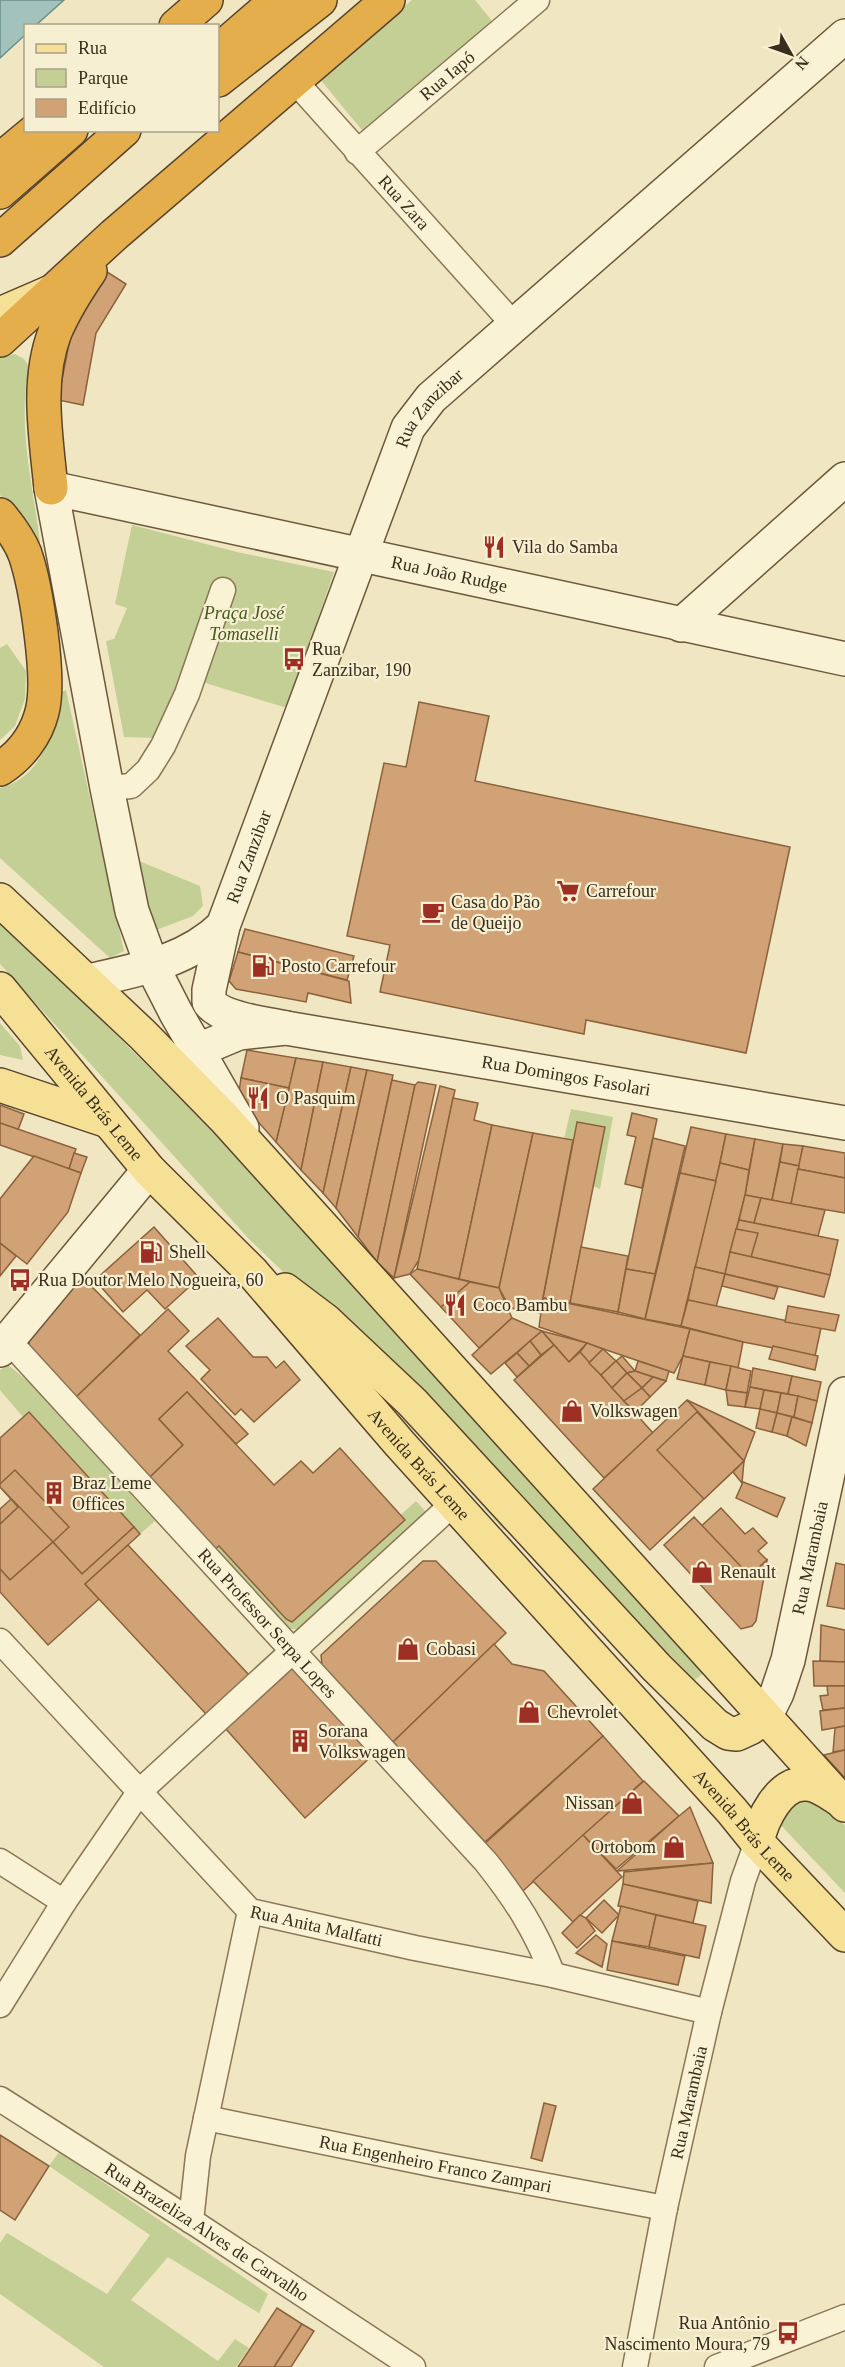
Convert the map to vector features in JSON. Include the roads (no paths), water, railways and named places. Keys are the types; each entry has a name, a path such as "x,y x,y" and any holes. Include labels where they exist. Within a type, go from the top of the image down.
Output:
{"highway":[{"path":"178,24 206,0"},
{"path":"219,50 278,0"},
{"path":"219,79 321,0"},
{"path":"0,340 114,235 293,79 388,0"},
{"path":"0,160 34,132"},
{"path":"0,192 69,132"},
{"path":"0,240 127,133"},
{"path":"51,488 44,420 44,386 48,359 55,332 65,313 114,235"},
{"path":"0,515 14,532 24,552 32,582 45,676 42,711 30,741 0,770"}],"main road":[{"path":"0,314 52,291"},
{"path":"0,900 152,1043 266,1164 845,1805"},
{"name":"Avenida Brás Leme","path":"0,989 149,1170 252,1272 454,1503 732,1811 757,1842 845,1935"},
{"path":"0,1085 108,1121"},
{"path":"252,1272 304,1302 412,1402 657,1668 715,1725 728,1733 737,1734 765,1717"},
{"path":"757,1842 765,1817 784,1793 792,1787 807,1784 815,1786 845,1805"}],"street":[{"name":"Rua Iapó","path":"357,152 537,0"},
{"name":"Rua Zanzibar","path":"209,990 223,926 399,449 418,413 431,398 845,36"},
{"name":"Rua Zara","path":"293,79 515,326"},
{"path":"681,625 845,479"},
{"name":"Rua João Rudge","path":"51,488 845,659"},
{"path":"51,488 106,788 132,911 152,966 196,1051 266,1164"},
{"path":"106,788 131,786 148,770 163,746 187,694 224,590"},
{"name":"Rua Zanzibar","path":"88,981 152,966 180,956 198,947 223,926"},
{"name":"Rua Domingos Fasolari","path":"209,990 209,1002 223,1013 286,1028 845,1123"},
{"name":"Rua Domingos Fasolari","path":"196,1051 238,1033 286,1028"},
{"path":"4,1345 149,1170"},
{"name":"Rua Professor Serpa Lopes","path":"4,1345 292,1651 486,1862 517,1901 534,1930 553,1975"},
{"name":"Rua Marambaia","path":"765,1717 777,1693 788,1660 845,1394"},
{"path":"0,2005 64,1902 140,1791 454,1503"},
{"name":"Rua Anita Malfatti","path":"0,1641 250,1911 415,1948 553,1975 709,2012"},
{"name":"Rua Marambaia","path":"635,2367 665,2208 709,2012 743,1881 757,1842"},
{"path":"0,1861 64,1902"},
{"path":"191,2221 195,2174 250,1911"},
{"name":"Rua Brazeliza Alves de Carvalho","path":"0,2099 413,2367"},
{"name":"Rua Engenheiro Franco Zampari","path":"206,2118 665,2208"},
{"path":"717,2367 845,2317"}],"water":[{"path":"0,0 64,0 37,24 24,24 24,36 0,58"}],"place":[{"name":"Vila do Samba","path":"494,547"},
{"name":"Rua Zanzibar, 190","path":"294,659"},
{"name":"Carrefour","path":"568,891"},
{"name":"Casa do Pão de Queijo","path":"433,912"},
{"name":"Posto Carrefour","path":"263,966"},
{"name":"O Pasquim","path":"258,1098"},
{"name":"Shell","path":"151,1252"},
{"name":"Rua Doutor Melo Nogueira, 60","path":"20,1280"},
{"name":"Coco Bambu","path":"455,1305"},
{"name":"Volkswagen","path":"572,1411"},
{"name":"Braz Leme Offices","path":"54,1493"},
{"name":"Renault","path":"702,1572"},
{"name":"Cobasi","path":"408,1649"},
{"name":"Chevrolet","path":"529,1712"},
{"name":"Sorana Volkswagen","path":"300,1741"},
{"name":"Nissan","path":"632,1803"},
{"name":"Ortobom","path":"674,1847"},
{"name":"Rua Antônio Nascimento Moura, 79","path":"788,2333"}],"park label":[{"name":"Praça José Tomaselli","path":"244,623"}]}
